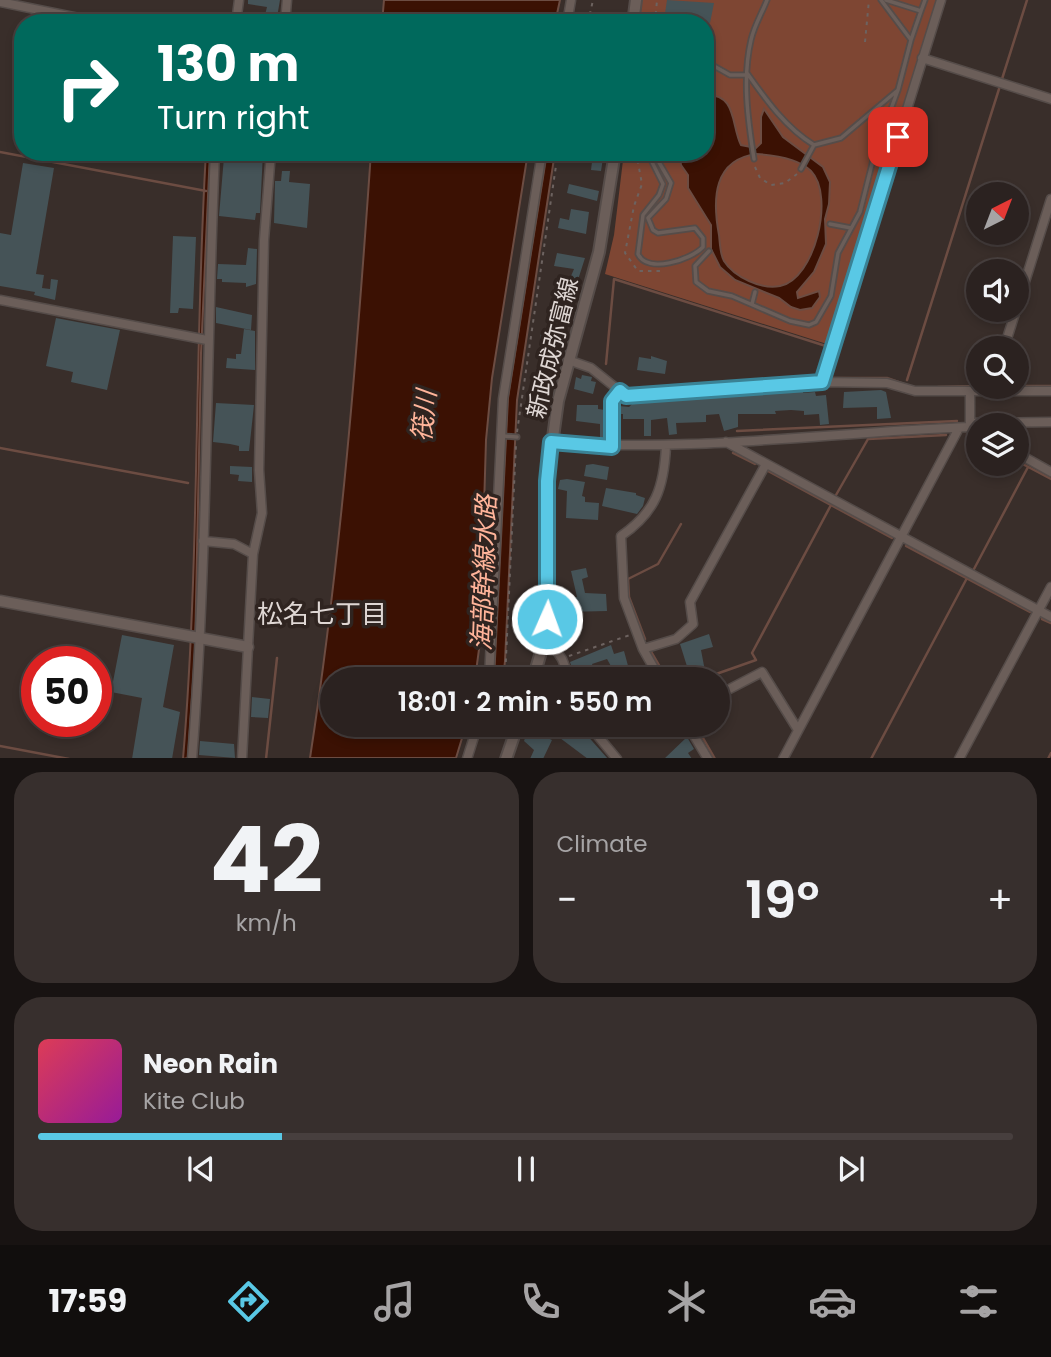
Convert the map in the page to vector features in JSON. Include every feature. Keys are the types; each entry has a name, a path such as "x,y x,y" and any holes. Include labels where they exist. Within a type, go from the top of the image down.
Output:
{"main road":[{"name":"新政成弥富線","path":"537,667 546,635 547,481 551,442 568,360 600,252 614,161"},
{"path":"506,758 513,737"}],"street":[{"path":"822,382 941,0"},
{"path":"0,2 59,14"},
{"path":"922,58 1051,99"},
{"path":"192,758 195,639 203,541 203,339 214,161"},
{"path":"242,758 253,554 262,513 259,470 264,252 270,161"},
{"path":"490,667 502,436 518,296 540,161"},
{"path":"1029,268 1051,199"},
{"path":"0,300 203,339"},
{"path":"568,360 591,368 626,396 822,382 887,383 915,391 966,391"},
{"path":"1029,390 1051,391"},
{"path":"612,447 612,401 620,391"},
{"path":"1029,424 1051,422"},
{"path":"783,758 959,428"},
{"path":"551,442 612,447 666,446 966,428"},
{"path":"726,442 1051,617"},
{"path":"653,667 643,649 624,598 621,537 642,522 656,498 664,476 666,446"},
{"path":"1029,460 1051,472"},
{"path":"643,649 676,639 692,624 690,602 766,464"},
{"path":"203,541 234,544 253,554"},
{"path":"959,758 1051,587"},
{"path":"0,601 247,647"},
{"path":"546,635 565,667"},
{"path":"730,689 762,672 798,730"},
{"path":"467,758 474,737"},
{"path":"599,737 617,758"},
{"path":"695,737 708,758"}],"lane":[{"path":"754,159 747,74 751,38 765,5 770,0"},
{"path":"884,0 921,11"},
{"path":"884,0 911,40"},
{"path":"709,251 695,266 696,282 708,291 751,304 790,321 809,325 816,322 831,296 838,253 867,192 875,152 898,90 925,0"},
{"path":"714,66 730,75 747,74"},
{"path":"747,74 792,129 814,145"},
{"path":"814,145 841,138 898,90"},
{"path":"802,169 814,145"},
{"path":"652,161 663,184 659,195 643,215 639,258 652,265 694,255 703,247 703,238 695,228 658,233 650,225 648,218 666,199 671,183 658,161"},
{"path":"830,224 851,228"},
{"path":"751,304 755,292"},
{"path":"502,436 516,437"}],"path":[{"path":"865,42 869,0"},
{"path":"754,159 760,178 771,185 785,183 802,169"},
{"path":"506,667 516,437 557,161"},
{"path":"562,659 637,633"}],"shaded area":[{"path":"642,0 936,0 830,345 605,274 614,235 623,161 714,161 714,14 641,14"}],"water":[{"path":"384,0 560,0 557,14 383,14"},
{"path":"714,96 723,99 728,105 741,145 756,148 761,143 761,117 764,109 783,137 823,167 830,182 825,219 826,244 814,272 797,292 798,298 819,291 820,297 812,308 800,310 791,307 779,298 735,280 720,267 711,249 711,225 688,188 688,175 680,161 714,161","holes":["756,154 785,158 811,171 818,183 821,217 812,253 803,269 792,280 773,287 749,281 734,272 724,261 717,221 717,195 724,173 742,158"]},
{"path":"206,161 210,161 201,353 195,652 188,758 183,758 195,531"},
{"name":"筏川","path":"370,161 527,161 492,378 486,440 480,642 477,667 323,667 347,456"},
{"path":"546,161 554,161 517,400 504,667 495,667 508,398"},
{"path":"320,690 320,737 462,737 456,758 310,758"}],"building":[{"path":"248,0 280,0 278,14 265,14 267,7 248,4"},
{"path":"667,0 714,3 712,14 665,14"},
{"path":"224,161 263,161 260,213 256,213 255,220 219,216"},
{"path":"585,161 603,161 601,171 591,170 592,162"},
{"path":"23,163 54,168 36,274 44,275 42,288 50,289 51,279 58,280 55,300 34,295 35,292 0,286 0,233 11,235"},
{"path":"282,171 290,171 289,182 310,184 307,228 274,223 275,181 281,181"},
{"path":"569,184 599,191 597,201 567,193"},
{"path":"571,209 589,212 586,234 558,228 560,218 569,220"},
{"path":"173,236 196,237 193,309 179,308 178,313 170,313"},
{"path":"248,248 257,249 256,284 246,287 246,283 222,282 222,279 217,279 218,264 246,265"},
{"path":"557,253 585,258 576,286 568,283 574,269 554,266"},
{"path":"216,307 252,315 251,330 216,323"},
{"path":"56,318 120,330 107,390 71,382 73,372 46,366"},
{"path":"244,329 255,331 255,370 226,368 227,358 236,359 236,354 241,354"},
{"path":"548,330 564,332 563,345 540,342 541,333 548,333"},
{"path":"651,356 667,361 665,374 637,370 639,357 651,359"},
{"path":"582,375 592,377 591,381 596,382 593,394 574,389 576,377 581,379"},
{"path":"803,390 803,393 815,392 816,396 826,395 829,424 820,425 819,414 775,411 776,414 738,414 738,427 724,431 719,414 706,415 706,422 676,423 677,434 669,435 667,418 651,420 651,436 644,436 644,419 623,419 623,414 619,414 619,406 629,407 634,402"},
{"path":"844,392 886,392 891,418 877,419 877,407 843,408"},
{"path":"216,403 254,405 249,451 239,451 239,446 213,442"},
{"path":"577,405 598,405 598,409 605,410 605,438 600,438 600,424 576,421"},
{"path":"586,465 609,467 607,480 584,476"},
{"path":"230,466 252,467 252,482 238,481 239,475 230,474"},
{"path":"560,480 585,482 582,496 585,497 585,502 599,503 598,520 566,518 567,491 558,489"},
{"path":"606,488 636,493 645,498 643,506 637,514 602,506"},
{"path":"586,568 588,577 582,579 585,593 606,594 607,611 565,612 565,597 577,597 571,571"},
{"path":"709,634 713,647 701,650 704,667 687,667 680,644"},
{"path":"122,635 174,645 163,707 180,712 172,758 132,758 142,698 112,692"},
{"path":"611,645 614,654 624,651 628,667 611,667 607,659 592,664 593,667 572,667 570,662"},
{"path":"252,697 270,699 268,718 251,717"},
{"path":"525,737 545,737 552,740 543,758 530,758 534,750 524,741"},
{"path":"589,737 607,758 587,758 560,738"},
{"path":"687,737 694,749 688,753 691,758 665,758"},
{"path":"200,741 234,744 235,758 199,755"}],"waterway":[{"path":"1002,79 1027,0"},
{"path":"907,380 999,89"},
{"path":"0,152 14,155"},
{"path":"48,161 206,191"},
{"path":"606,364 614,279 829,347"},
{"path":"838,351 831,378 887,378 904,384"},
{"path":"938,387 966,386"},
{"path":"1029,386 1051,386"},
{"path":"737,431 957,421"},
{"path":"836,495 868,439 946,435"},
{"path":"0,448 188,483"},
{"path":"733,453 755,464"},
{"path":"1029,467 1051,479"},
{"path":"768,471 892,538"},
{"path":"974,569 1023,476"},
{"path":"730,669 756,660 752,653 831,505"},
{"path":"645,639 629,597 628,579 658,564 681,524"},
{"path":"906,546 1030,612"},
{"path":"872,758 967,578"},
{"path":"1042,619 1051,623"},
{"path":"650,650 660,667"},
{"path":"266,758 277,658"},
{"path":"702,737 714,758"},
{"path":"0,746 64,758"},
{"path":"1048,758 1051,753"}],"district":[{"name":"松名七丁目","path":"322,614"}],"route":[{"path":"547,619 547,481 551,442 612,447 612,401 620,391 626,396 822,382 898,137"}],"water label":[{"name":"海部幹線水路","path":"484,573"}]}
